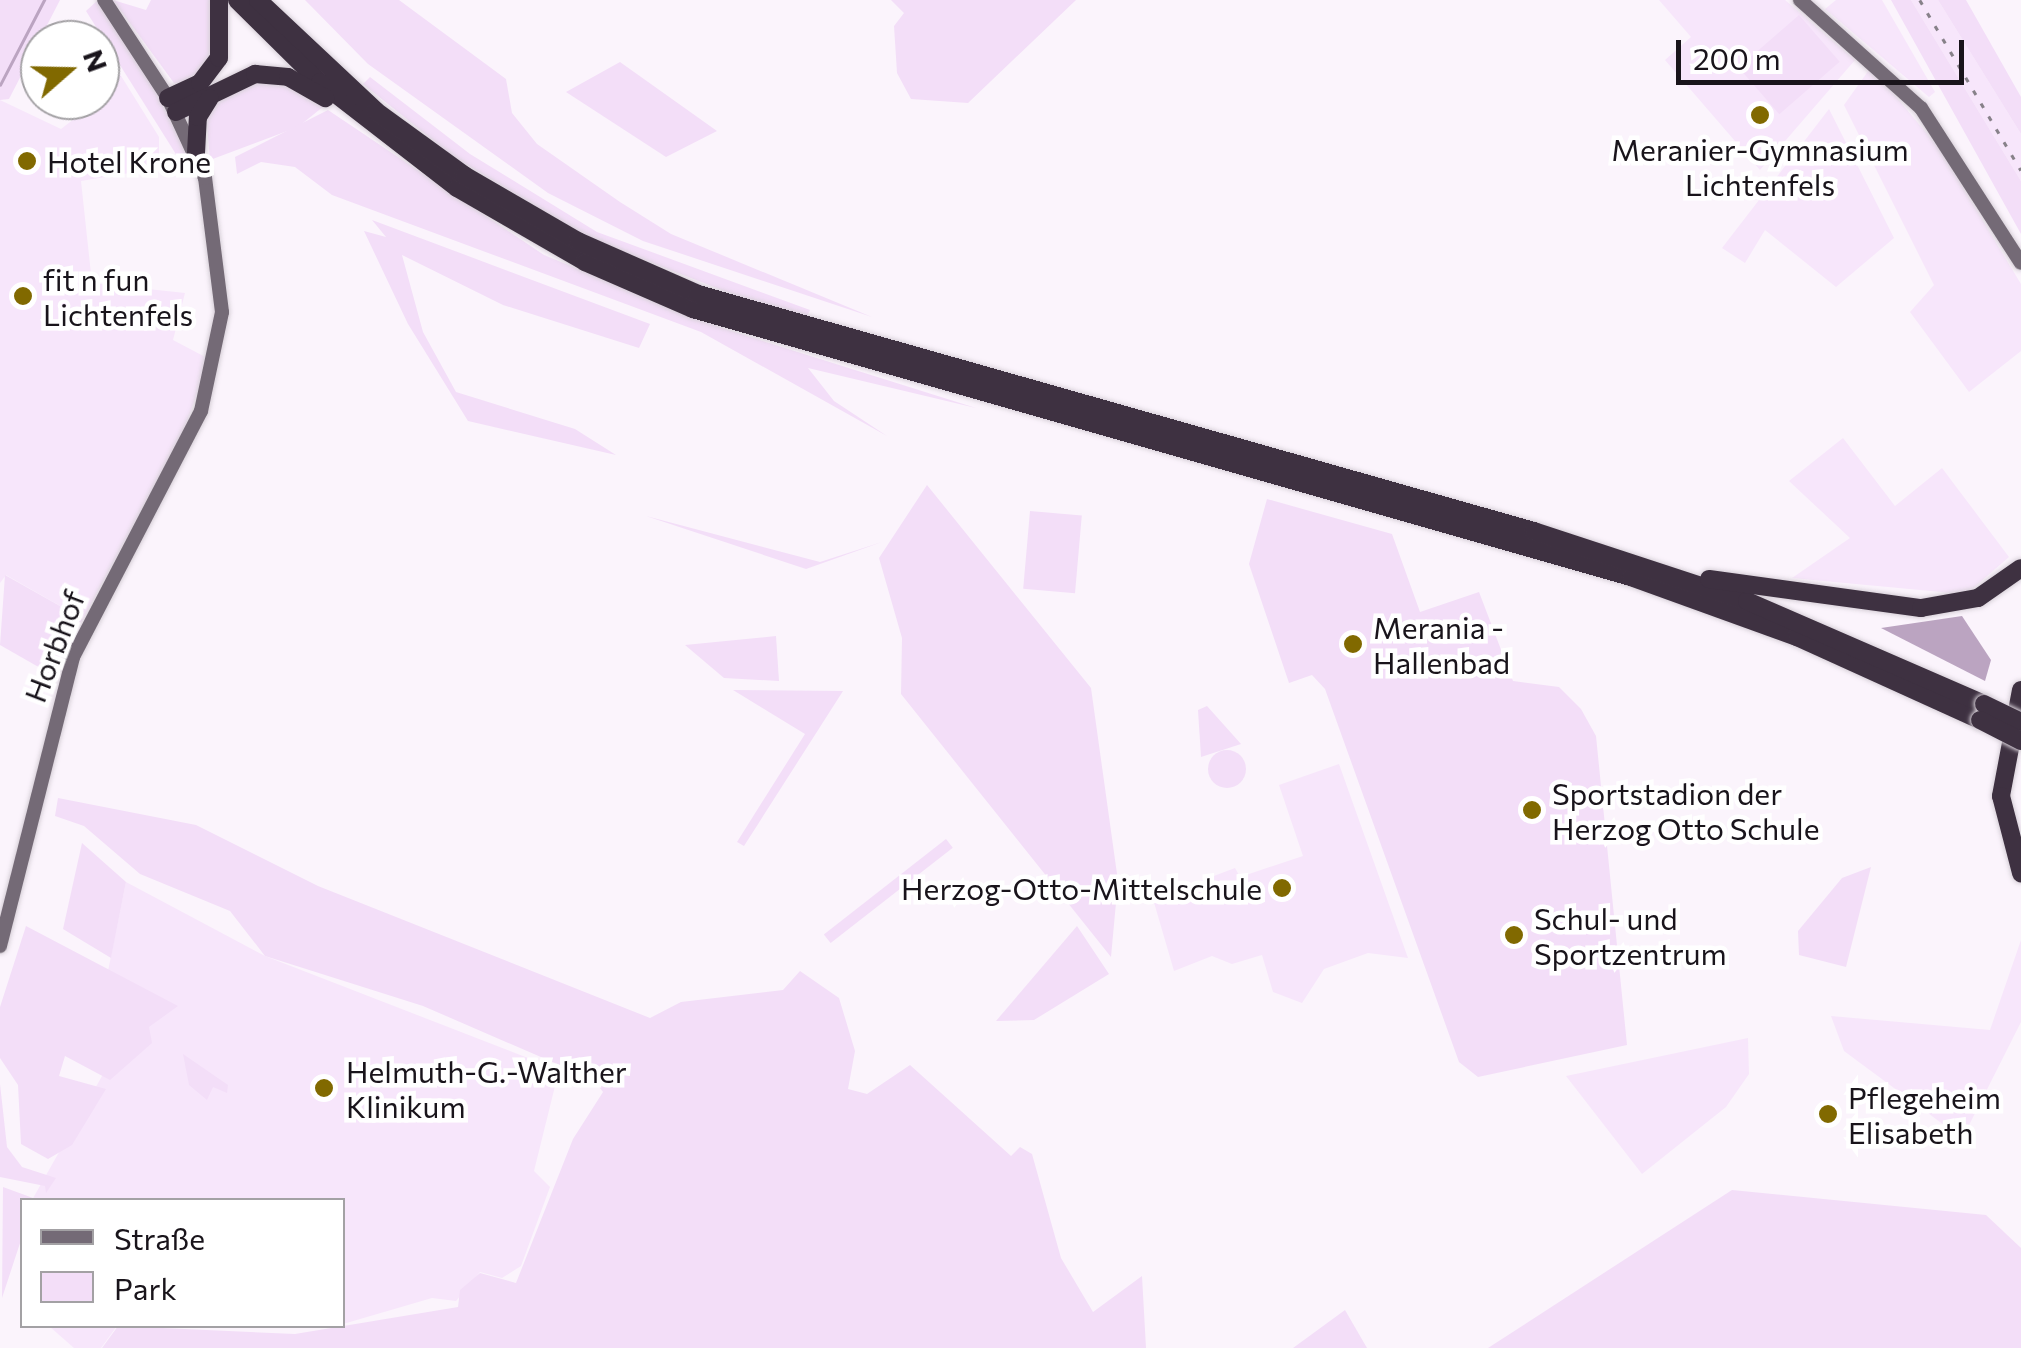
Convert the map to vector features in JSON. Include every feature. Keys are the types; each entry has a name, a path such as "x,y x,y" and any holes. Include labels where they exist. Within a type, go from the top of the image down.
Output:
{"highway":[{"path":"172,105 200,83 219,58 220,0"},
{"path":"237,0 380,133"},
{"path":"258,0 376,111 464,175 668,282 862,347 1644,566 1921,608 1978,598 2021,568"},
{"path":"172,105 214,93 254,74 288,77 512,222 693,309 1631,577 1797,637 1982,712 2021,722"},
{"path":"196,153 198,116 214,93"},
{"path":"1644,566 1982,712 2021,741"},
{"path":"2021,690 2001,796 2021,873"}],"main road":[{"name":"Horbhof","path":"0,946 73,658 186,442 214,368 222,263 205,178 172,105 104,0"},
{"path":"1800,0 1922,108 2021,263"}],"shaded area":[{"name":"Meranier-Gymnasium Lichtenfels","path":"1659,0 1785,0 1855,60 1760,170 1665,60 1691,37"},
{"path":"1836,0 1882,0 1935,92 1929,97 1825,9"},
{"path":"1911,0 1938,0 2021,134 2021,181"},
{"path":"1871,67 1939,148 2021,284 2021,351 1969,392 1910,312 1934,285 1844,105"},
{"path":"120,74 159,137 159,168 81,181 92,283 185,293 173,340 209,359 184,430 83,619 6,575 0,583 0,100 20,110 20,120 42,120 61,129 73,120 120,120"},
{"path":"1829,109 1894,238 1836,287 1765,230 1745,263 1722,248"},
{"path":"1843,438 1895,506 1942,468 2009,557 1971,590 1952,593 1792,578 1850,538 1789,481"},
{"path":"1962,616 1991,660 1985,681 1881,628"},
{"name":"Herzog-Otto-Mittelschule","path":"1339,764 1408,958 1368,953 1324,969 1302,1003 1273,992 1262,955 1232,964 1212,956 1174,971 1153,899 1235,868 1240,877 1303,856 1279,785"},
{"name":"Helmuth-G.-Walther Klinikum","path":"126,882 265,956 559,1070 534,1171 550,1187 521,1266 502,1278 480,1272 456,1301 432,1298 345,1323 345,1198 33,1198 145,1000 108,971"},
{"path":"2021,940 2021,1022 1958,1147 1944,1125 1844,1051 1831,1016 1990,1030"},
{"path":"1748,1038 1749,1074 1726,1107 1642,1174 1566,1076"},
{"path":"51,1328 116,1328 101,1348 74,1348"}],"green space":[{"path":"0,0 60,0 50,20 20,20 20,78 9,99 0,100"},
{"path":"98,0 111,20 92,20 86,11"},
{"path":"113,0 146,10 151,0 215,0 217,55 189,84 174,83"},
{"path":"305,0 399,0 506,79 512,113 537,144 620,202 671,234 872,317 643,241 548,193 368,64"},
{"path":"891,0 1076,0 968,103 911,99 897,73 894,26 904,13"},
{"path":"1891,0 1911,0 2021,181 2021,234"},
{"path":"1938,0 1966,0 2021,97 2021,134"},
{"path":"1799,15 1840,62 1779,114 1739,67"},
{"path":"120,34 154,87 194,165 184,167 120,65"},
{"path":"620,62 717,131 666,157 566,92"},
{"path":"370,77 470,154 597,232 810,310 805,322 590,239 454,157 363,84"},
{"path":"275,80 324,106 298,127 210,160 206,112 236,84"},
{"path":"328,110 544,255 725,329 976,408 808,368 834,401 887,436 701,332 332,195 295,167 261,162 237,174 235,157"},
{"path":"372,220 650,324 639,348 503,305 402,255 423,332 456,392 575,429 616,455 468,421 408,324 364,231 386,237"},
{"path":"927,485 1091,688 1118,881 1111,957 901,694 902,638 879,558"},
{"name":"Schul- und Sportzentrum","path":"1267,499 1392,534 1420,612 1479,592 1513,681 1559,687 1581,709 1596,736 1627,1045 1478,1077 1459,1062 1325,689 1312,675 1289,683 1249,564"},
{"path":"1030,511 1082,516 1075,593 1023,589"},
{"path":"646,516 820,562 882,542 806,569"},
{"path":"5,575 83,619 49,673 0,645"},
{"path":"776,636 779,681 724,678 685,645"},
{"path":"733,690 843,691 744,846 737,842 805,734"},
{"path":"1207,706 1241,744 1201,757 1198,710"},
{"path":"1227,750 1240,756 1246,769 1240,782 1227,788 1214,782 1208,769 1214,756"},
{"path":"58,798 196,825 318,886 650,1018 681,1002 783,990 800,971 839,998 855,1051 848,1089 867,1094 910,1065 1011,1156 1020,1147 1032,1154 1061,1258 1093,1312 1142,1276 1146,1348 102,1348 117,1328 295,1334 345,1328 458,1307 460,1290 480,1273 516,1283 573,1139 603,1092 594,1080 423,1006 265,956 230,911 140,874 84,826 55,816"},
{"path":"946,839 953,848 831,943 824,934"},
{"path":"82,843 126,882 111,958 63,929"},
{"path":"1871,867 1846,967 1799,955 1798,931 1842,878"},
{"path":"26,926 178,1006 149,1027 152,1043 110,1080 65,1056 59,1076 106,1089 72,1145 48,1159 21,1144 18,1085 0,1058 0,1007"},
{"path":"1077,926 1109,974 1034,1020 996,1021"},
{"path":"183,1054 228,1085 227,1093 213,1087 207,1100 189,1085"},
{"path":"0,1084 7,1147 22,1167 56,1178 46,1193 45,1186 0,1177"},
{"path":"3,1187 33,1198 20,1198 20,1243 2,1298"},
{"path":"1732,1190 1986,1215 2021,1248 2021,1348 1488,1348"},
{"path":"1345,1310 1367,1348 1293,1348"}],"waterway":[{"path":"0,85 44,0"}],"railway":[{"path":"1920,0 2021,170"}],"place":[{"name":"Meranier-Gymnasium Lichtenfels","path":"1760,115"},
{"name":"Hotel Krone","path":"27,161"},
{"name":"fit n fun Lichtenfels","path":"23,296"},
{"name":"Merania - Hallenbad","path":"1353,644"},
{"name":"Sportstadion der Herzog Otto Schule","path":"1532,810"},
{"name":"Herzog-Otto-Mittelschule","path":"1282,888"},
{"name":"Schul- und Sportzentrum","path":"1514,935"},
{"name":"Helmuth-G.-Walther Klinikum","path":"324,1088"},
{"name":"Pflegeheim Elisabeth","path":"1828,1114"}]}
